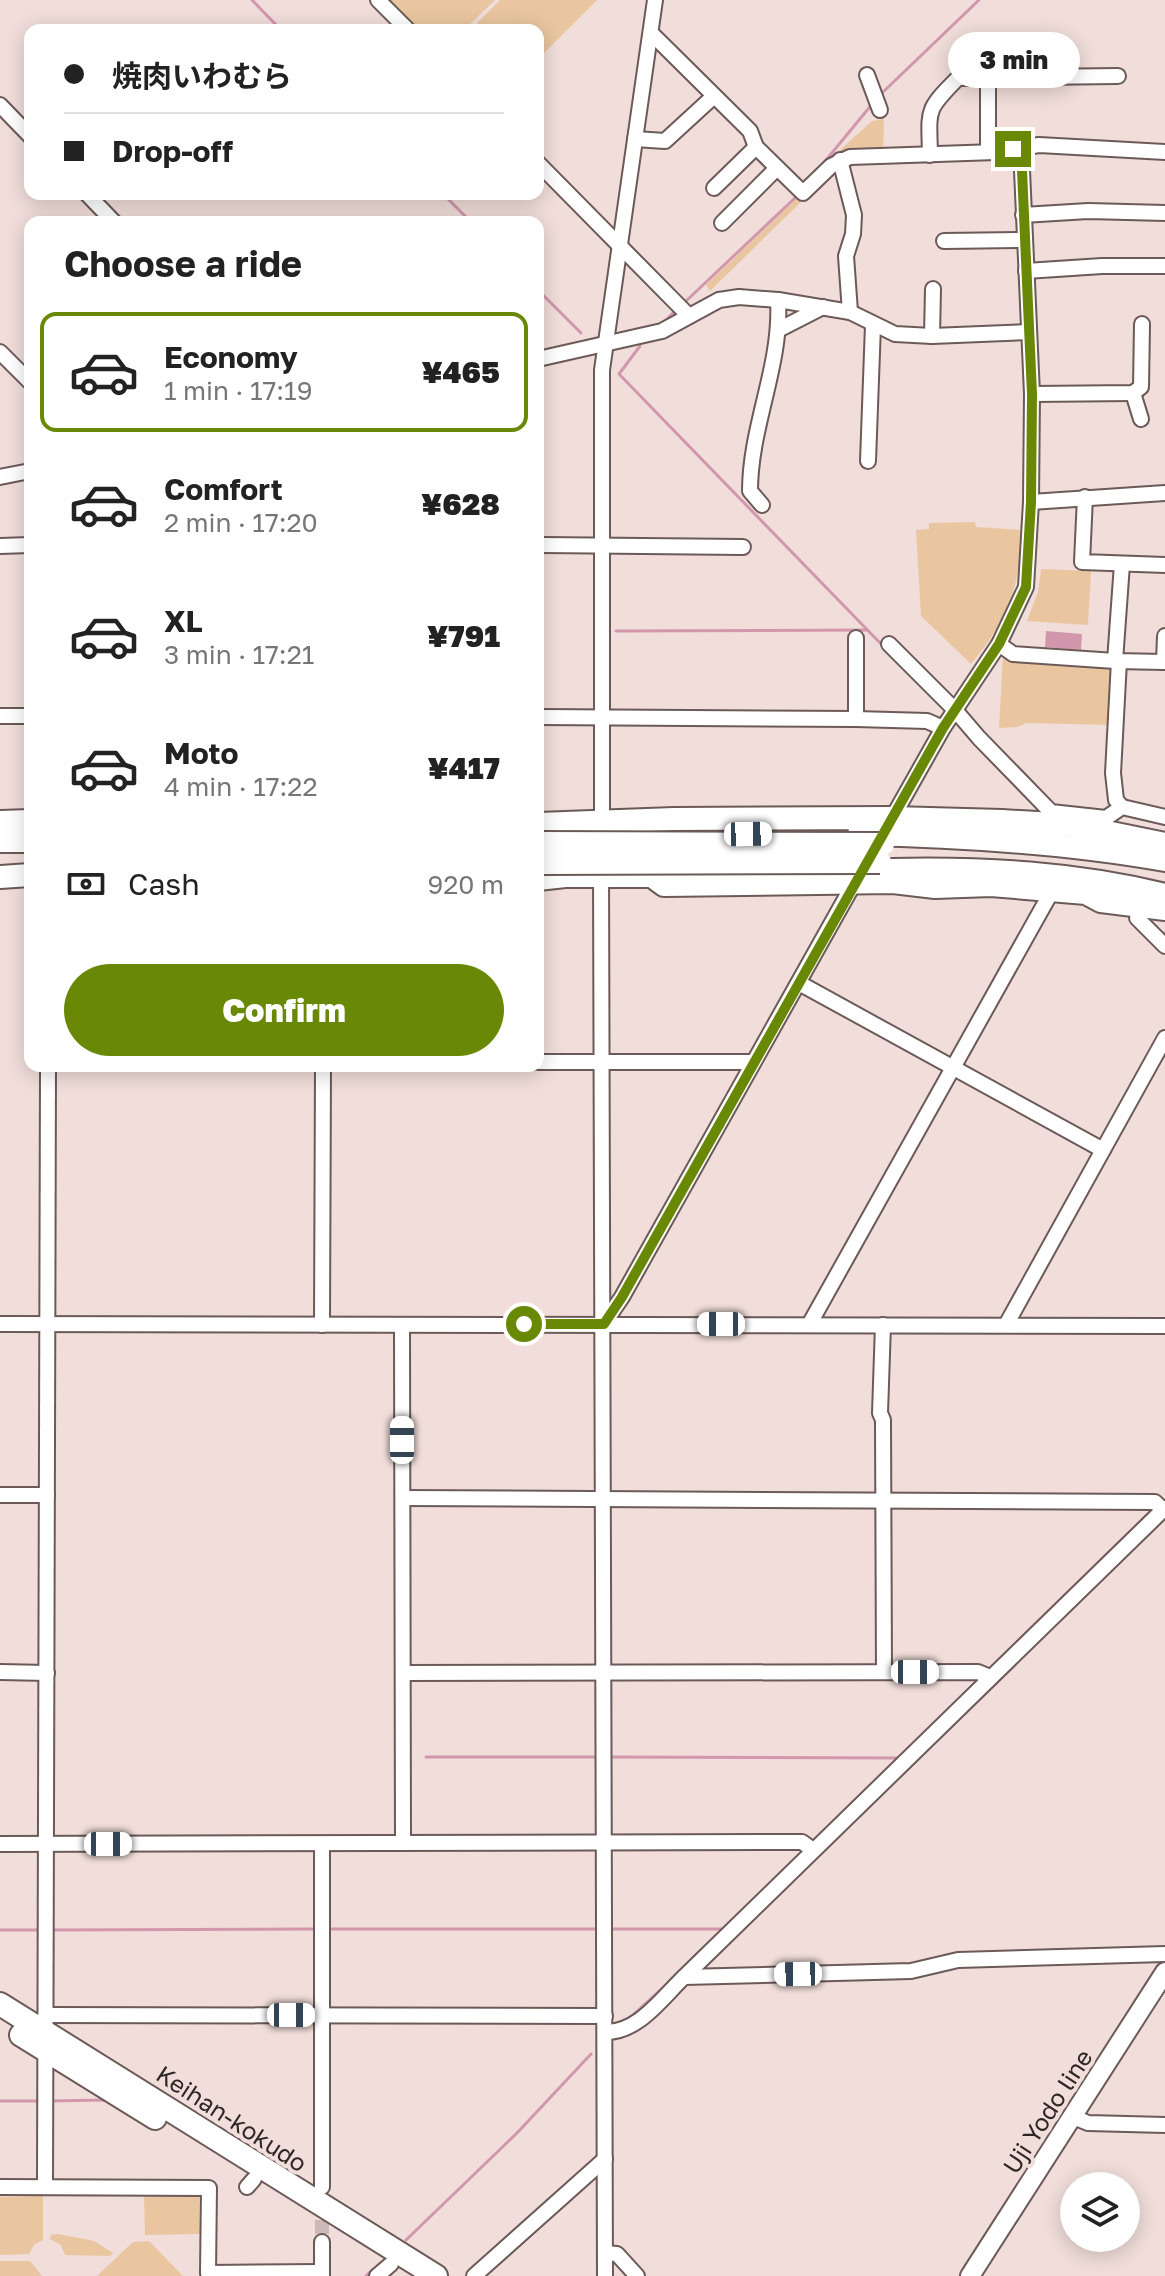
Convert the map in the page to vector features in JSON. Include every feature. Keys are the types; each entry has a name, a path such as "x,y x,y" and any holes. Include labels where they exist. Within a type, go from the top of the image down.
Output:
{"highway":[{"path":"674,819 686,825 695,835"},
{"path":"544,835 674,819 888,826 1106,849 1165,860"},
{"path":"0,822 24,821"},
{"path":"548,823 695,835 1002,821 1072,825 1165,844"},
{"path":"1002,821 1024,841"},
{"path":"0,838 24,838"},
{"path":"544,843 1009,847 1063,851 1165,867"},
{"path":"0,864 24,864"},
{"path":"544,864 998,864 1111,877 1165,887"},
{"path":"544,865 652,876 699,870"},
{"path":"893,882 939,878 976,869"},
{"path":"652,876 664,885 976,869 1101,880 1165,897"},
{"path":"544,878 601,871 699,870 857,877 935,887 991,885 1053,889 1134,901 1165,897"},
{"path":"0,877 24,875"},
{"path":"1086,893 1101,901 1165,909"},
{"name":"Keihan-kokudo","path":"0,2004 320,2205 411,2276"},
{"name":"Keihan-kokudo","path":"0,2022 46,2033 250,2183 387,2259 436,2276"}],"main road":[{"name":"Uji Yodo line","path":"970,2276 1165,1972"}],"street":[{"path":"378,0 402,24"},
{"path":"605,2276 602,370 655,0"},
{"path":"651,33 750,131 756,147 803,193 840,160 850,157 988,152 1039,145 1165,152"},
{"path":"867,75 880,110"},
{"path":"930,155 929,117 933,103 958,78 1118,76"},
{"path":"988,77 988,152"},
{"path":"635,139 665,141 714,96"},
{"path":"0,105 24,130"},
{"path":"714,188 756,147"},
{"path":"604,1324 943,728 999,644 1026,587 1032,394 1021,148"},
{"path":"840,160 854,215 854,229 846,256 850,312"},
{"path":"722,223 777,168"},
{"path":"544,169 689,316"},
{"path":"93,200 108,216"},
{"path":"1023,215 1088,211 1165,213"},
{"path":"944,241 1025,240"},
{"path":"1026,271 1165,266"},
{"path":"932,336 933,289"},
{"path":"544,358 662,331 722,299 745,297 850,312 895,334 932,336 1029,332"},
{"path":"762,505 750,491 750,464 778,330 778,300"},
{"path":"778,330 823,307"},
{"path":"1032,394 1133,393 1141,387 1142,324"},
{"path":"868,461 873,325"},
{"path":"0,352 24,376"},
{"path":"1133,393 1141,419"},
{"path":"0,477 24,472"},
{"path":"1031,502 1165,493"},
{"path":"1085,497 1082,562 1165,565"},
{"path":"0,546 24,545"},
{"path":"544,545 743,547"},
{"path":"1122,564 1113,773 1116,800 1122,807 1165,817"},
{"path":"999,644 1013,654 1164,662 1165,636"},
{"path":"856,638 856,719"},
{"path":"889,644 1051,812 1106,818 1122,807"},
{"path":"0,716 24,716"},
{"path":"544,717 856,719 927,721 943,728"},
{"path":"809,1325 1053,889"},
{"path":"1137,918 1165,946"},
{"path":"799,983 1103,1150"},
{"path":"1006,1325 1165,1038"},
{"path":"544,1062 753,1062"},
{"path":"45,2187 48,1072"},
{"path":"322,1325 323,1072"},
{"path":"0,1324 1165,1326"},
{"path":"402,1325 403,1843"},
{"path":"883,1325 880,1413 883,1420 884,1672"},
{"path":"0,1495 47,1495"},
{"path":"403,1498 1155,1502 1164,1509 637,2023 619,2032 605,2032"},
{"path":"0,1672 47,1673"},
{"path":"403,1673 978,1672 990,1677"},
{"path":"0,1844 802,1842 813,1850"},
{"path":"322,1844 322,2187"},
{"path":"684,1977 911,1971 958,1960 1165,1954"},
{"path":"46,2033 322,2015 605,2016"},
{"path":"1071,2116 1088,2123 1165,2125"},
{"path":"474,2276 605,2159"},
{"path":"0,2187 209,2188 208,2273 322,2274 322,2242"},
{"path":"605,2253 617,2254 637,2276"}],"shaded area":[{"path":"386,0 495,0 470,24 409,24"},
{"path":"500,0 597,0 544,53 544,24 477,23"},
{"path":"884,119 883,150 840,153 872,121"},
{"path":"799,196 803,200 710,291 706,285"},
{"path":"975,522 976,527 1020,530 1018,569 1011,599 993,634 971,664 921,616 916,530 929,529 929,523"},
{"path":"1041,569 1091,571 1088,625 1027,621 1038,592"},
{"path":"1046,631 1082,634 1081,650 1045,647"},
{"path":"1003,657 1114,665 1112,725 1026,723 1018,727 999,728"},
{"path":"35,2192 43,2196 43,2240 34,2245 29,2254 0,2255 0,2197 34,2196"},
{"path":"199,2194 200,2234 145,2235 144,2196"},
{"path":"51,2235 94,2241 113,2253 110,2256 65,2255 61,2245 50,2239"},
{"path":"149,2241 183,2276 97,2276 133,2242"},
{"path":"0,2261 30,2261 42,2276 0,2276"}],"waterway":[{"path":"252,0 275,24"},
{"path":"881,94 979,0"},
{"path":"822,165 873,103"},
{"path":"684,303 797,196"},
{"path":"449,200 465,216"},
{"path":"544,296 581,333"},
{"path":"664,322 675,311"},
{"path":"640,346 619,374 883,646"},
{"path":"616,631 867,630"},
{"path":"987,1671 1154,1508"},
{"path":"945,1713 979,1679"},
{"path":"426,1757 599,1757"},
{"path":"610,1757 900,1758"},
{"path":"52,1930 316,1929"},
{"path":"328,1929 600,1929"},
{"path":"608,1929 724,1929"},
{"path":"0,1930 40,1930"},
{"path":"634,2014 682,1970"},
{"path":"406,2240 517,2133 591,2054"},
{"path":"50,2101 106,2100"},
{"path":"0,2101 42,2101"},
{"path":"366,2276 372,2270"}],"tunnel":[{"path":"322,2199 322,2242"}],"route":[{"path":"524,1324 604,1324 943,728 991,658 1026,587 1032,394 1021,148 1013,149"}]}
